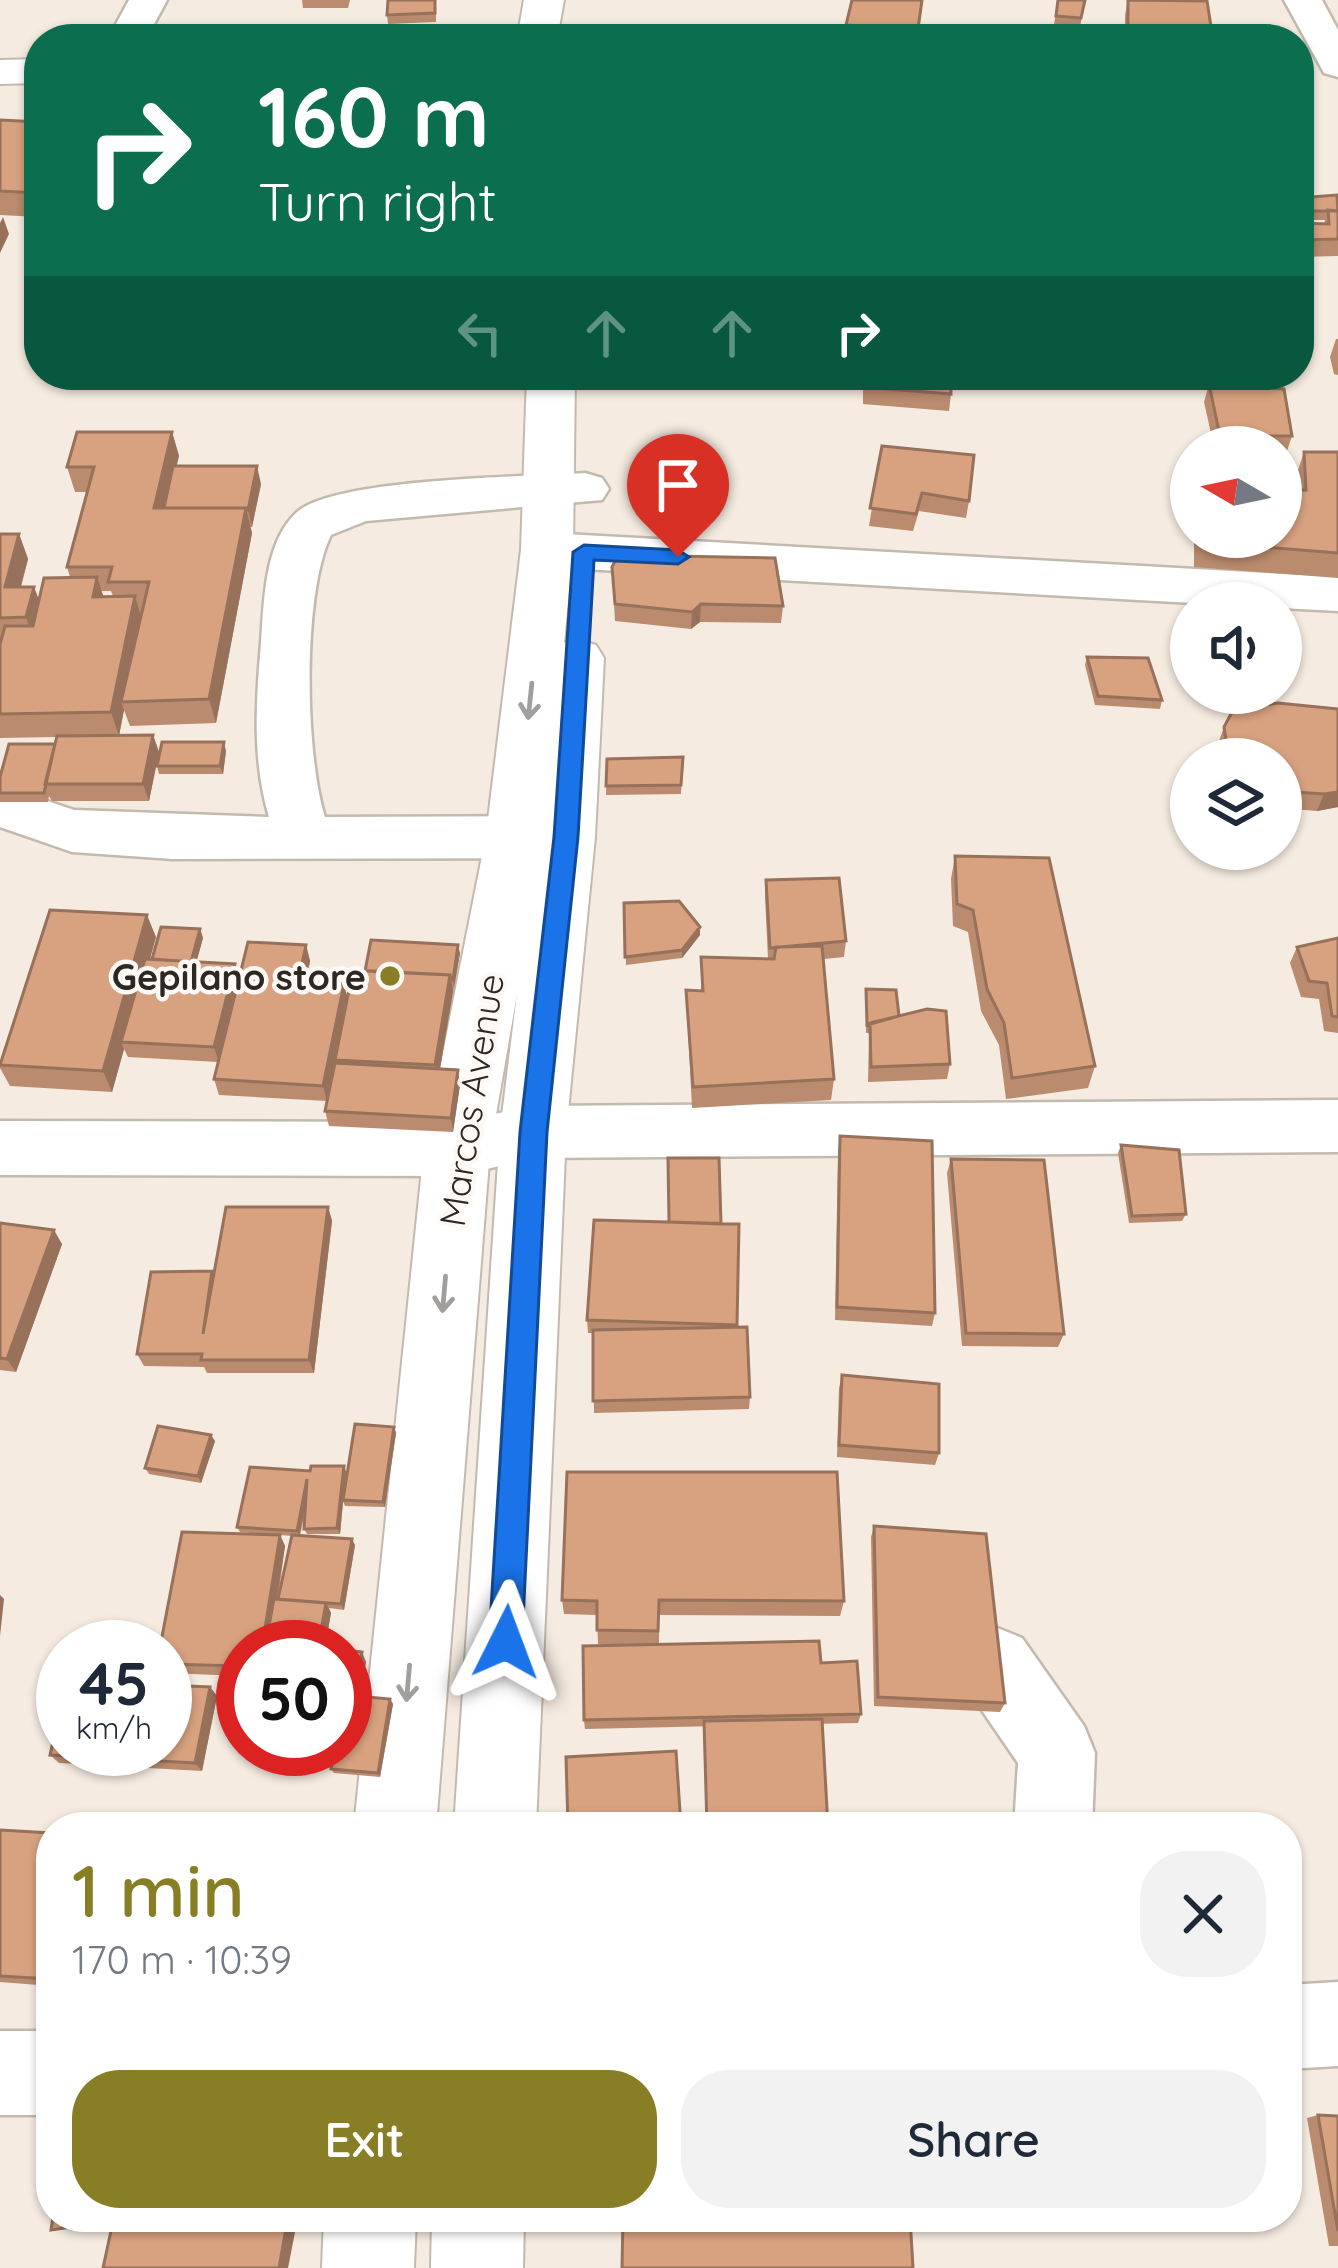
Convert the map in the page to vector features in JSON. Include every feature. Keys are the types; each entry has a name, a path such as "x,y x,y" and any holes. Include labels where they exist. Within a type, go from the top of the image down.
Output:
{"main road":[{"name":"Marcos Avenue","path":"553,390 566,520"},
{"name":"Marcos Avenue","path":"496,1812 533,1132 541,837 566,520 582,390"},
{"name":"Marcos Avenue","path":"396,1812 457,1149 541,837"},
{"path":"368,2268 369,2232"},
{"path":"477,2268 478,2232"}],"street":[{"path":"1303,0 1338,65"},
{"path":"305,840 287,778 284,710 296,549 310,525 332,511 366,506 566,520 1338,594"},
{"path":"0,806 72,831 305,840 541,837"},
{"path":"0,1148 457,1149 533,1132 1338,1126"},
{"path":"994,1664 1057,1754 1054,1812"},
{"path":"1302,2026 1338,2024"},
{"path":"0,2073 36,2073"}],"building":[{"path":"388,0 435,0 435,13 387,15"},
{"path":"852,0 922,0 919,24 846,24"},
{"path":"1058,0 1085,0 1081,18 1056,16"},
{"path":"1128,0 1207,1 1211,24 1128,24"},
{"path":"0,120 24,121 24,192 0,191"},
{"path":"1337,195 1338,211 1314,211 1314,197"},
{"path":"1328,210 1338,211 1338,239 1314,240 1314,224 1329,224"},
{"path":"902,390 951,390 951,394"},
{"path":"1210,390 1284,390 1290,426 1218,426"},
{"path":"77,432 172,432 154,508 246,508 209,699 121,702 149,582 108,582 112,567 67,567 94,467 67,467"},
{"path":"882,446 974,455 969,501 922,493 916,514 870,508"},
{"path":"1304,452 1338,452 1338,553 1302,550 1302,490 1306,490"},
{"path":"173,466 257,466 248,510 164,508"},
{"path":"0,534 19,534 5,587 34,587 26,617 0,618"},
{"path":"618,555 775,558 783,606 701,604 692,612 615,604 612,567"},
{"path":"97,577 93,597 135,596 111,712 0,714 0,644 5,626 33,626 44,578"},
{"path":"1087,657 1148,658 1162,700 1098,696"},
{"path":"1302,705 1338,709 1338,792 1302,792 1302,738 1226,738 1224,727 1231,714 1302,714"},
{"path":"153,735 143,784 45,784 57,736"},
{"path":"162,742 224,742 220,766 157,766"},
{"path":"9,744 55,744 44,793 0,793"},
{"path":"683,757 681,785 606,786 607,759"},
{"path":"955,856 1049,858 1095,1066 1012,1078 1004,1023 987,989 973,910 957,904"},
{"path":"839,878 846,941 770,948 766,880"},
{"path":"679,901 700,927 682,950 625,957 624,903"},
{"path":"50,910 147,915 103,1071 0,1065"},
{"path":"161,927 200,929 191,962 152,959"},
{"path":"1338,938 1338,1017 1332,1016 1327,983 1309,981 1297,947"},
{"path":"371,940 458,945 453,980 450,975 365,971"},
{"path":"248,942 306,945 298,982 344,984 323,1086 214,1079"},
{"path":"822,946 834,1079 693,1087 686,990 703,991 701,957 774,959 776,947"},
{"path":"145,959 235,964 214,1047 121,1042"},
{"path":"353,970 450,975 435,1065 335,1060"},
{"path":"866,989 896,990 899,1016 867,1025"},
{"path":"927,1009 946,1011 950,1064 871,1067 870,1023"},
{"path":"335,1063 458,1070 451,1118 325,1111"},
{"path":"840,1136 932,1141 935,1313 837,1307"},
{"path":"1121,1145 1179,1150 1186,1214 1132,1216"},
{"path":"668,1158 719,1158 721,1224 669,1222"},
{"path":"951,1159 1044,1160 1064,1334 966,1333"},
{"path":"226,1207 328,1207 309,1360 201,1360 202,1354 137,1354 151,1272 212,1271 203,1334"},
{"path":"594,1220 739,1224 737,1325 587,1320"},
{"path":"0,1223 54,1230 7,1359 0,1358"},
{"path":"747,1327 750,1397 593,1401 593,1330"},
{"path":"842,1375 939,1384 939,1453 839,1445"},
{"path":"355,1424 394,1427 383,1502 343,1500"},
{"path":"158,1426 211,1435 198,1476 145,1468"},
{"path":"311,1466 344,1466 337,1528 304,1529 307,1479 297,1531 237,1527 250,1467 310,1471"},
{"path":"567,1472 837,1472 844,1601 659,1600 658,1631 597,1630 597,1601 562,1600"},
{"path":"874,1526 986,1534 1005,1703 878,1697"},
{"path":"182,1532 280,1535 266,1620 216,1620 216,1665 192,1665 192,1620 165,1620"},
{"path":"292,1535 352,1539 341,1604 278,1599"},
{"path":"274,1599 326,1603 323,1620 270,1620"},
{"path":"819,1641 821,1663 857,1661 861,1714 584,1720 583,1646"},
{"path":"192,1686 210,1687 195,1763"},
{"path":"372,1697 390,1699 378,1773 372,1772"},
{"path":"822,1719 827,1812 707,1812 704,1721"},
{"path":"676,1751 680,1812 568,1812 566,1757"},
{"path":"0,1830 36,1832 36,1978 0,1976"},
{"path":"1318,2115 1338,2116 1338,2231"},
{"path":"111,2232 285,2232 279,2268 103,2268"},
{"path":"623,2232 911,2232 913,2268 622,2268"}],"place":[{"name":"Gepilano store","path":"390,976"}],"route":[{"path":"506,1642 533,1132 566,837 584,552 678,557"}]}
